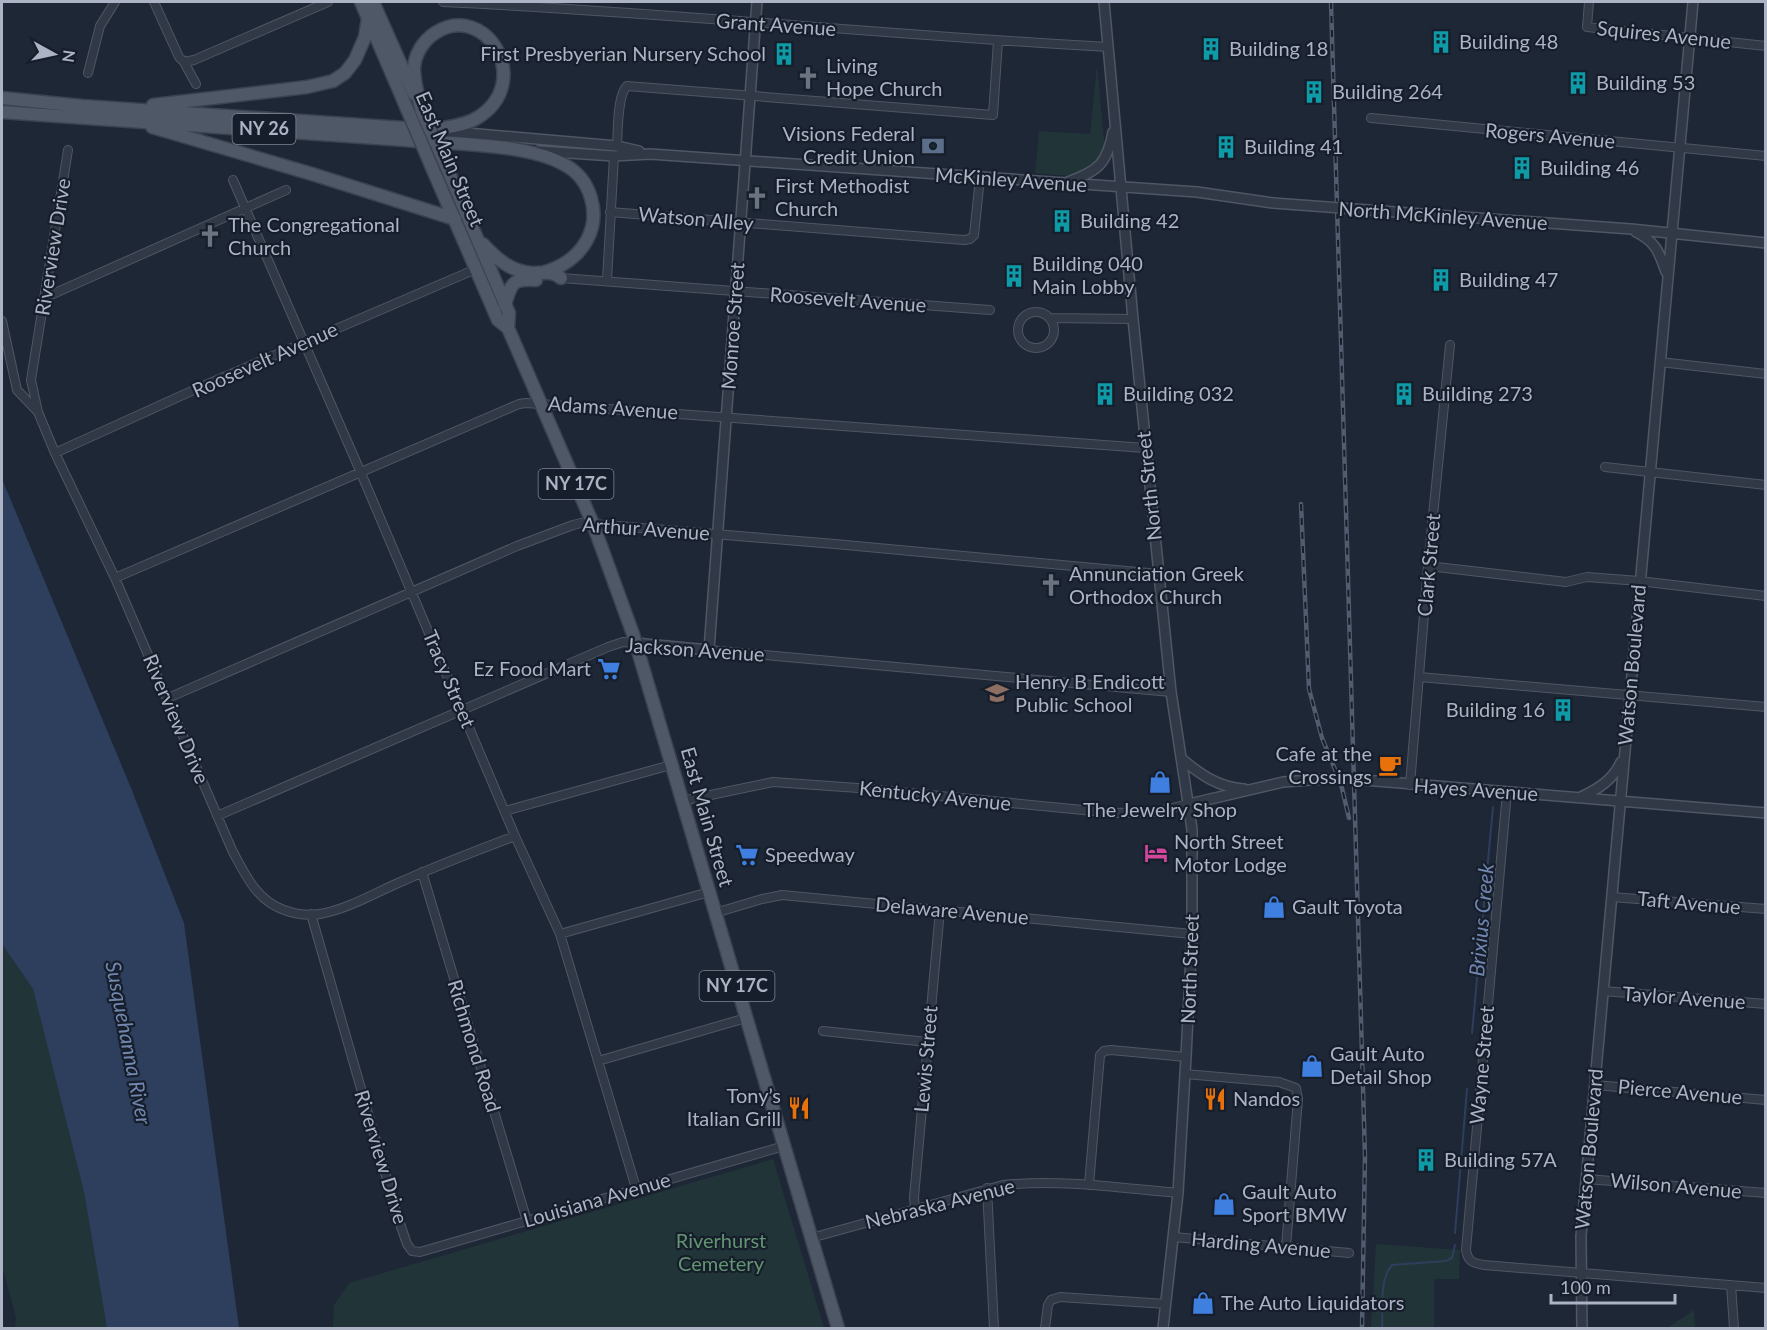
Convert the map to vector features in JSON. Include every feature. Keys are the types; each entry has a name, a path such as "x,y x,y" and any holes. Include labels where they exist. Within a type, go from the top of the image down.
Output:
{"main road":[{"name":"East Main Street","path":"361,2 498,320 508,328"},
{"name":"East Main Street","path":"373,2 477,236 509,314 508,328 611,570 636,643 838,1329"},
{"name":"NY 26","path":"7,98 130,109 307,87 333,81 345,73 355,60 365,37 368,18"},
{"path":"130,109 433,130 458,126 475,119 496,100 502,82 503,62 495,45 488,37 474,28 454,26 438,30 423,43 414,69 421,109"},
{"name":"NY 26","path":"7,112 515,149 556,160 567,165 578,175 586,186 594,212 592,225 581,249 573,259 541,273"},
{"path":"113,120 155,128 455,219"},
{"path":"477,236 504,263 531,273 556,274 561,278 555,281 521,279 509,291 505,304"}],"street":[{"path":"88,73 100,26 115,2"},
{"path":"154,2 179,57 196,84"},
{"path":"184,62 194,60 328,2"},
{"name":"Grant Avenue","path":"443,2 509,3 999,41 1108,47"},
{"name":"Monroe Street","path":"709,650 735,291 752,95 757,2"},
{"name":"North Street","path":"1104,2 1133,320 1171,692 1192,829 1192,934 1186,1057 1178,1193 1163,1329"},
{"name":"Squires Avenue","path":"1589,2 1587,27 1766,46"},
{"name":"Watson Boulevard","path":"1582,1329 1580,1273 1586,1179 1693,2"},
{"path":"617,146 623,90 627,86 993,115 999,41"},
{"name":"Rogers Avenue","path":"1371,118 1766,156"},
{"path":"1063,183 1087,175 1099,167 1110,151 1115,121"},
{"name":"McKinley Avenue","path":"433,130 617,146 650,154"},
{"name":"McKinley Avenue","path":"515,149 614,156 650,154 1121,188"},
{"name":"Riverview Drive","path":"68,150 31,380 38,412 55,453 115,578 232,850 258,894 285,911 311,914 398,1218 411,1250"},
{"path":"607,280 614,156"},
{"name":"Watson Alley","path":"610,212 970,239 974,235 980,177"},
{"name":"Tracy Street","path":"233,180 361,473 515,836 560,934 636,1188"},
{"name":"North McKinley Avenue","path":"1121,188 1197,192 1273,203 1631,230 1766,243"},
{"path":"44,298 286,190"},
{"path":"1631,230 1653,243 1659,252 1667,277"},
{"name":"Roosevelt Avenue","path":"55,453 304,342 476,269"},
{"name":"Roosevelt Avenue","path":"561,278 990,310"},
{"path":"1050,318 1053,330 1049,341 1039,347 1022,342 1018,326 1027,314 1037,312 1050,318 1133,320"},
{"path":"2,321 16,390 38,412"},
{"name":"Clark Street","path":"1410,784 1428,566 1450,345"},
{"path":"1659,362 1766,374"},
{"name":"Adams Avenue","path":"115,578 519,404 540,403 726,416 1146,448"},
{"path":"1605,467 1766,485"},
{"name":"Arthur Avenue","path":"168,698 517,546 573,525 593,524 718,534 1159,574"},
{"path":"1428,566 1566,582 1587,578 1639,581 1766,596"},
{"name":"Jackson Avenue","path":"218,816 623,642 1171,692"},
{"path":"1419,677 1766,707"},
{"path":"1580,798 1609,780 1617,771 1624,754"},
{"path":"1182,759 1203,777 1222,785 1253,789"},
{"path":"505,811 671,765"},
{"name":"Hayes Avenue","path":"1189,804 1283,782 1322,779 1766,813"},
{"name":"Kentucky Avenue","path":"682,801 773,782 1121,813 1154,812 1189,804"},
{"name":"Wayne Street","path":"1507,792 1467,1258 1473,1263 1580,1273"},
{"path":"311,914 321,914 345,906 422,872 515,836"},
{"name":"Richmond Road","path":"422,872 526,1221"},
{"path":"560,934 709,892"},
{"name":"Delaware Avenue","path":"715,913 782,895 1192,934"},
{"name":"Taft Avenue","path":"1612,897 1766,909"},
{"name":"Lewis Street","path":"915,1210 914,1197 940,910"},
{"name":"Taylor Avenue","path":"1603,991 1766,1004"},
{"path":"598,1061 746,1018"},
{"path":"823,1031 927,1042"},
{"path":"1089,1185 1100,1055 1104,1051 1111,1050 1186,1057"},
{"path":"1185,1074 1279,1082 1296,1088 1298,1099 1286,1247"},
{"name":"Pierce Avenue","path":"1595,1084 1766,1100"},
{"name":"Louisiana Avenue","path":"411,1250 420,1252 784,1146"},
{"name":"Wilson Avenue","path":"1586,1179 1766,1193"},
{"name":"Nebraska Avenue","path":"811,1238 987,1188 1031,1182 1178,1193"},
{"path":"987,1188 994,1329"},
{"name":"Harding Avenue","path":"1174,1238 1349,1252"},
{"path":"1580,1273 1766,1288"},
{"path":"1731,1285 1734,1329"},
{"path":"1045,1329 1048,1305 1052,1300 1060,1297 1166,1304"}],"green space":[{"path":"1097,65 1104,161 1082,177 1035,173 1039,131 1090,134"},
{"path":"2,944 33,989 84,1192 107,1328 15,1328 16,1318 2,1265"},
{"name":"Riverhurst Cemetery","path":"773,1159 824,1328 333,1328 334,1305 349,1283"},
{"path":"1376,1244 1460,1250 1459,1279 1434,1279 1434,1328 1371,1328"},
{"path":"1694,1310 1695,1328 1667,1328"}],"water":[{"name":"Susquehanna River","path":"2,479 131,788 184,923 239,1328 107,1328 84,1192 33,989 2,944"}],"waterway":[{"name":"Brixius Creek","path":"1472,1033 1493,807"},
{"name":"Brixius Creek","path":"1455,1233 1467,1089"},
{"name":"Brixius Creek","path":"1382,1328 1383,1287 1392,1265 1446,1261 1452,1258 1455,1245"}],"railway":[{"path":"1331,2 1365,1156 1362,1328"},
{"path":"1301,504 1309,689 1322,738 1341,784 1349,818"}],"place":[{"name":"Building 48","path":"1441,42"},
{"name":"Building 18","path":"1211,49"},
{"name":"First Presbyerian Nursery School","path":"784,54"},
{"name":"Living Hope Church","path":"808,78"},
{"name":"Building 53","path":"1578,83"},
{"name":"Building 264","path":"1314,92"},
{"name":"Visions Federal Credit Union","path":"933,146"},
{"name":"Building 41","path":"1226,147"},
{"name":"Building 46","path":"1522,168"},
{"name":"First Methodist Church","path":"757,198"},
{"name":"Building 42","path":"1062,221"},
{"name":"The Congregational Church","path":"210,236"},
{"name":"Building 040 Main Lobby","path":"1014,276"},
{"name":"Building 47","path":"1441,280"},
{"name":"Building 032","path":"1105,394"},
{"name":"Building 273","path":"1404,394"},
{"name":"Annunciation Greek Orthodox Church","path":"1051,585"},
{"name":"Ez Food Mart","path":"609,669"},
{"name":"Henry B Endicott Public School","path":"997,693"},
{"name":"Building 16","path":"1563,710"},
{"name":"Cafe at the Crossings","path":"1390,765"},
{"name":"The Jewelry Shop","path":"1160,782"},
{"name":"North Street Motor Lodge","path":"1156,853"},
{"name":"Speedway","path":"747,855"},
{"name":"Gault Toyota","path":"1274,907"},
{"name":"Gault Auto Detail Shop","path":"1312,1066"},
{"name":"Nandos","path":"1215,1099"},
{"name":"Tony’s Italian Grill","path":"799,1108"},
{"name":"Building 57A","path":"1426,1160"},
{"name":"Gault Auto Sport BMW","path":"1224,1204"},
{"name":"The Auto Liquidators","path":"1203,1303"}]}
